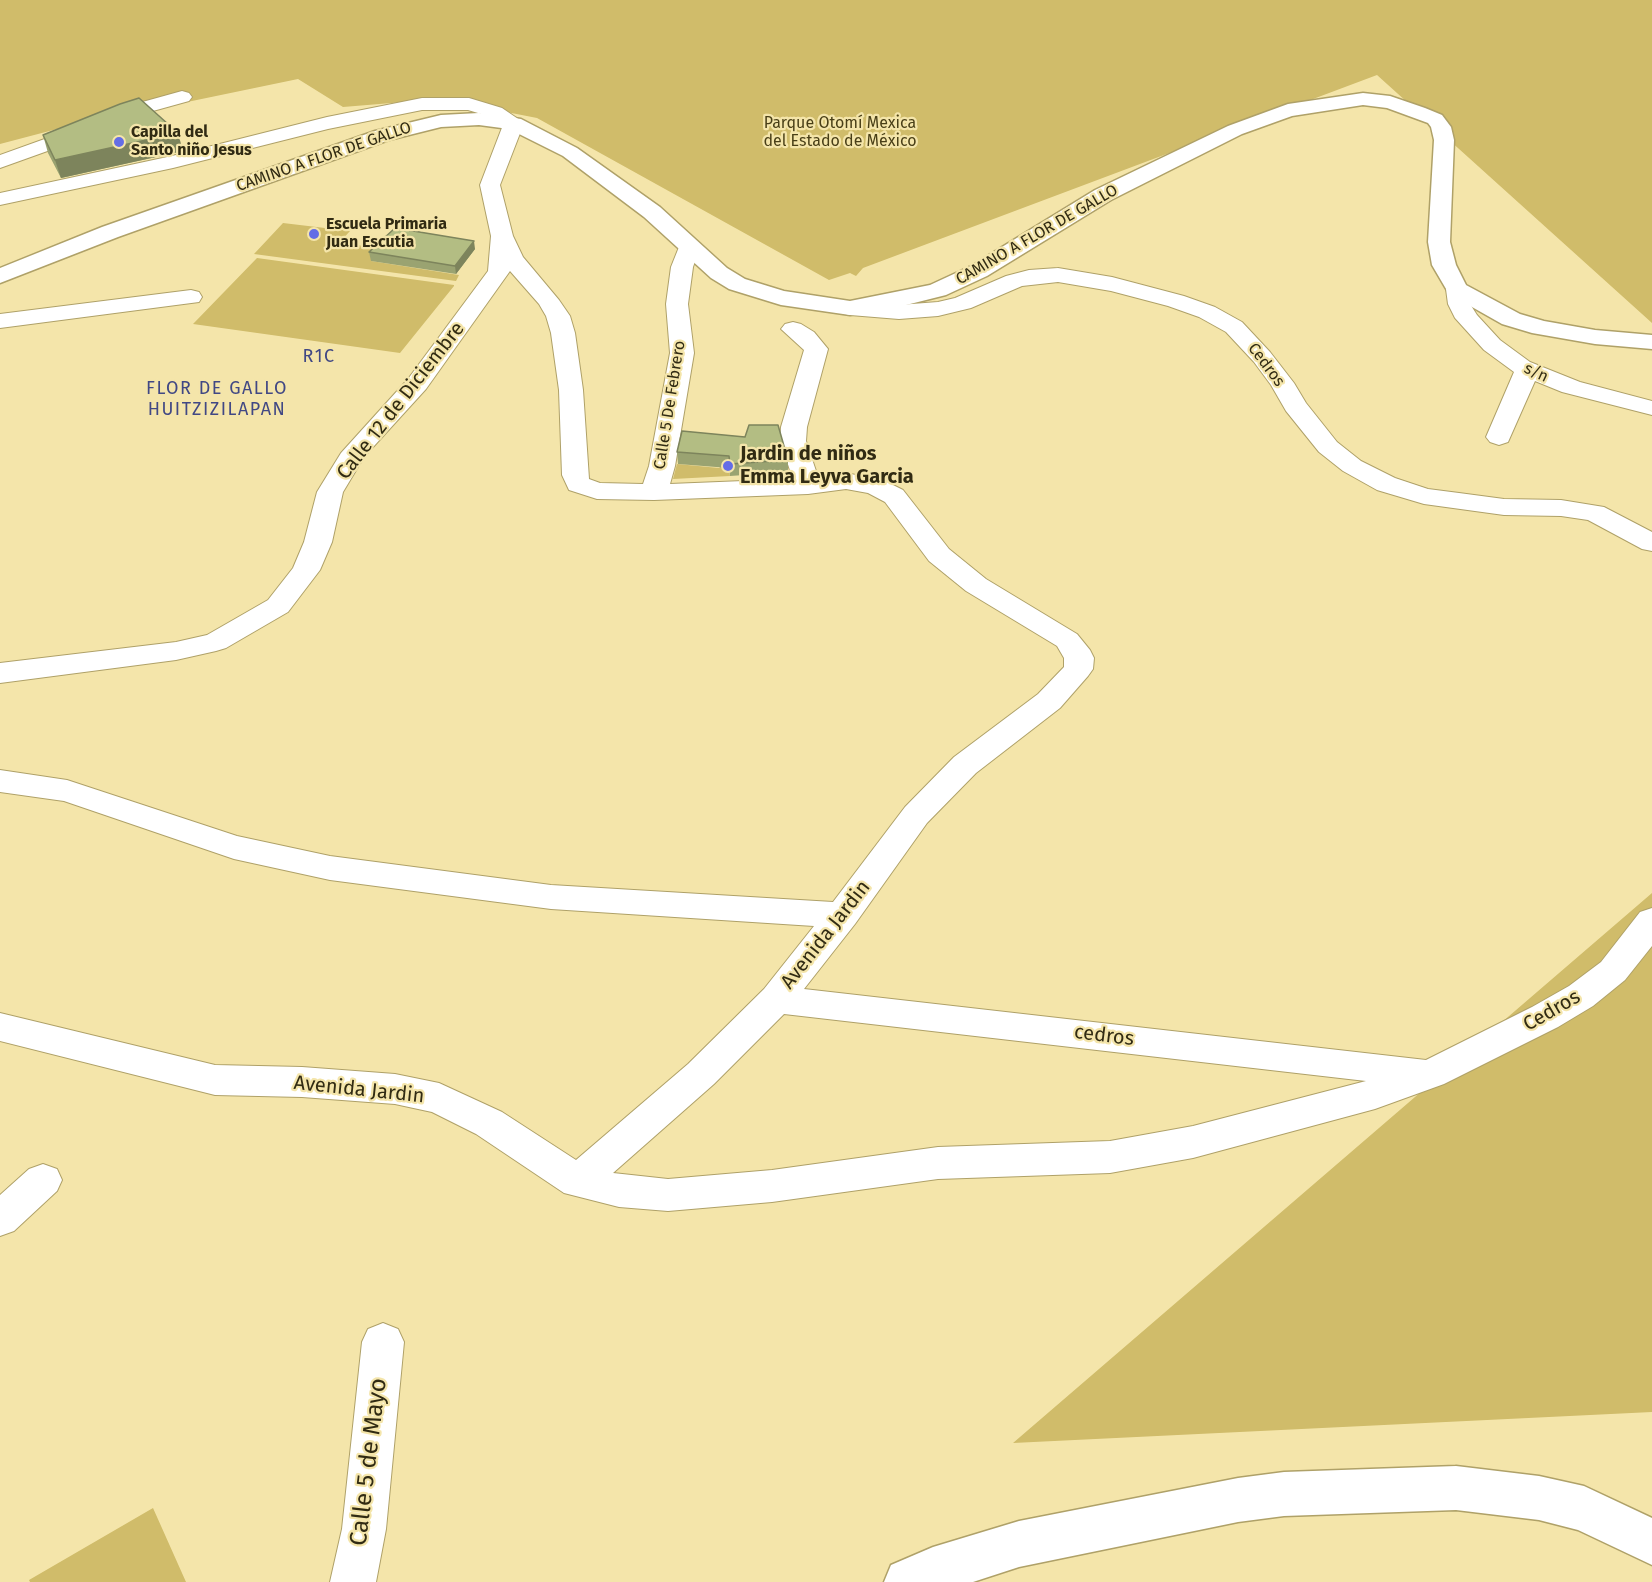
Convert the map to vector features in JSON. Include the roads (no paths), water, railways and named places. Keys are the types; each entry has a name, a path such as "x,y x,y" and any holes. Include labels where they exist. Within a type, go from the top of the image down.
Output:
{"street":[{"path":"0,162 60,140 117,115 182,97"},
{"name":"CAMINO A FLOR DE GALLO","path":"0,276 110,232 382,135 441,121 479,119 514,123 570,152 623,189 719,273 737,284 759,293 807,303 850,308 938,290 979,271 1103,195 1235,130 1288,110 1363,99 1390,102 1418,112 1435,119 1441,127 1444,140 1438,242 1443,265 1457,289"},
{"path":"0,199 183,160 327,123 422,104 469,104 495,112 514,123"},
{"name":"Calle 12 de Diciembre","path":"0,673 176,651 216,642 278,606 306,570 318,542 330,492 354,453 417,384 500,271 502,236 490,185 514,123"},
{"name":"Avenida Jardin","path":"0,1027 215,1080 302,1082 395,1089 439,1098 489,1124 578,1181 701,1074 776,999 843,915 915,815 965,765 1049,701 1078,669 1079,658 1076,650 1066,640 976,585 939,555 894,496 876,487 846,482 808,486 597,492 578,484 575,476 571,390 563,333 558,316 548,300 512,258 502,236"},
{"name":"Calle 5 De Febrero","path":"654,492 662,466 682,353 677,304 682,267 689,247"},
{"name":"Cedros","path":"850,308 899,312 938,309 963,303 1014,281 1043,275 1085,278 1176,301 1207,312 1234,327 1262,357 1282,383 1295,406 1328,447 1352,466 1378,480 1424,495 1459,501 1504,507 1561,508 1595,513 1652,543"},
{"path":"1457,289 1511,319 1541,328 1594,337 1652,342"},
{"name":"s/n","path":"1457,289 1459,304 1478,331 1505,356 1527,370 1571,387 1652,408"},
{"path":"0,321 191,297"},
{"path":"793,329 806,337 816,350 794,426 793,441 808,486"},
{"path":"1499,437 1527,370"},
{"path":"0,781 67,791 234,847 342,870 551,897 843,915"},
{"name":"Cedros","path":"578,1181 619,1191 668,1195 772,1186 938,1163 1110,1157 1193,1142 1375,1094 1431,1074 1545,1017 1581,996 1613,971 1652,921"},
{"name":"cedros","path":"776,999 1431,1074"},
{"path":"0,1219 43,1180"},
{"name":"Calle 5 de Mayo","path":"353,1582 364,1529 383,1342"},
{"path":"908,1582 933,1571 1019,1544 1238,1500 1284,1494 1446,1488 1504,1493 1584,1509 1652,1542"}],"place":[{"name":"Capilla del Santo niño Jesus","path":"119,142"},
{"name":"Escuela Primaria Juan Escutia","path":"314,234"},
{"name":"Jardin de niños Emma Leyva Garcia","path":"728,466"}],"district":[{"name":"R1C","path":"319,357"},
{"name":"FLOR DE GALLO HUITZIZILAPAN","path":"217,399"}],"park label":[{"name":"Parque Otomí Mexica del Estado de México","path":"840,133"}]}
